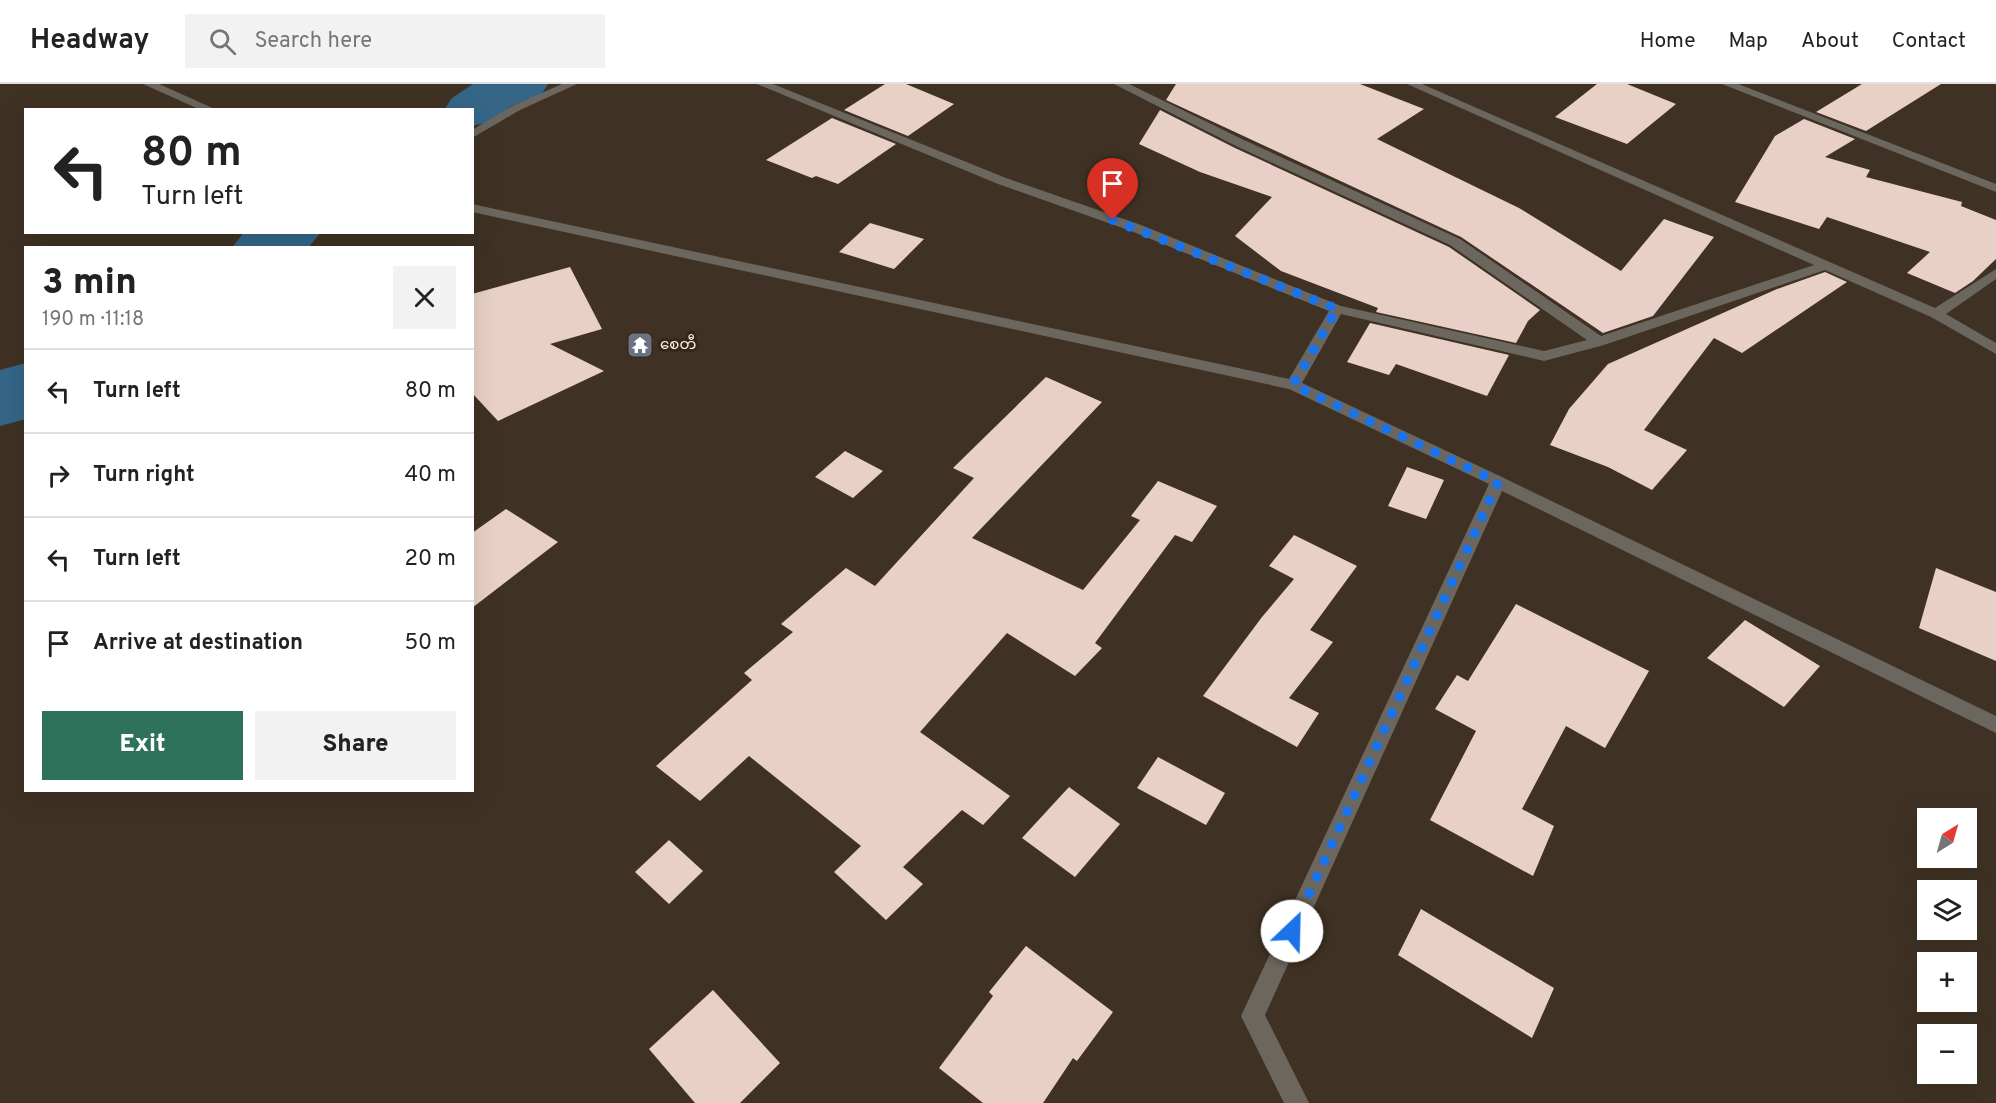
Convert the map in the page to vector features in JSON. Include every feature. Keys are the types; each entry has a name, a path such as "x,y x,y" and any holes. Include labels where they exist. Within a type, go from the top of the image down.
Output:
{"street":[{"path":"149,84 207,108"},
{"path":"474,134 516,108 571,84"},
{"path":"762,84 1002,182 1136,228 1337,309 1544,357 1599,342 1825,266"},
{"path":"1120,84 1240,143 1455,242 1599,342"},
{"path":"1413,84 1936,314 1996,349"},
{"path":"1728,84 1996,188"},
{"path":"474,208 1293,385 1498,482 1996,725"},
{"path":"1936,314 1996,273"},
{"path":"1293,385 1337,309"},
{"path":"1298,1103 1253,1017 1498,482"}],"building":[{"path":"885,84 906,84 954,104 908,136 844,110"},
{"path":"1176,84 1360,84 1424,109 1377,139 1519,208 1621,271 1664,219 1714,237 1653,316 1603,333 1461,237 1166,100"},
{"path":"1597,84 1627,84 1676,104 1627,144 1555,117"},
{"path":"1862,84 1941,84 1866,131 1816,112"},
{"path":"1160,110 1235,148 1449,247 1540,310 1528,321 1516,343 1376,312 1378,308 1281,271 1235,236 1272,197 1200,172 1139,144"},
{"path":"832,118 896,144 838,184 816,176 812,178 766,160"},
{"path":"1804,119 1855,139 1825,157 1870,170 1866,177 1962,202 1961,206 1996,220 1996,259 1973,281 1955,293 1907,273 1930,252 1827,217 1819,229 1735,202 1775,136"},
{"path":"870,223 924,239 894,269 839,252"},
{"path":"570,267 602,329 550,344 604,371 498,421 474,395 474,293"},
{"path":"1825,272 1847,282 1742,353 1714,338 1644,430 1687,450 1652,490 1608,467 1550,445 1569,409 1608,364 1777,289"},
{"path":"1370,323 1509,355 1487,396 1396,364 1389,375 1347,362"},
{"path":"1046,377 1102,402 972,538 1083,590 1140,520 1131,516 1158,481 1217,506 1192,542 1175,535 1095,643 1102,648 1075,676 1007,633 920,732 1010,796 983,825 962,810 903,867 923,884 886,920 834,872 861,846 749,756 700,801 656,766 752,680 744,673 793,632 781,624 846,568 875,586 974,478 953,468"},
{"path":"845,451 883,471 853,498 815,477"},
{"path":"1407,467 1444,480 1426,519 1388,506"},
{"path":"506,509 558,542 474,606 474,532"},
{"path":"1294,535 1357,566 1310,630 1333,642 1289,698 1319,713 1297,747 1203,696 1262,617 1294,579 1269,566"},
{"path":"1936,568 1996,592 1996,661 1919,628"},
{"path":"1516,604 1649,671 1605,748 1566,726 1522,809 1554,826 1533,876 1430,820 1476,731 1435,709 1457,675 1468,681"},
{"path":"1745,620 1820,666 1784,707 1707,658"},
{"path":"1158,757 1225,793 1206,825 1137,788"},
{"path":"1069,787 1120,824 1075,877 1022,838"},
{"path":"669,840 703,871 669,904 635,872"},
{"path":"1421,909 1554,988 1532,1038 1398,955"},
{"path":"1026,946 1113,1012 1077,1061 1073,1058 1043,1103 983,1103 939,1068 993,996 989,992"},
{"path":"713,990 780,1063 740,1103 695,1103 649,1049"}],"waterway":[{"path":"474,108 492,95 522,84"},
{"path":"266,246 287,234"},
{"path":"0,402 24,387"}],"place":[{"name":"စေတီ","path":"640,345"}],"route":[{"path":"1113,220 1337,309 1293,385 1498,482 1292,931"}]}
